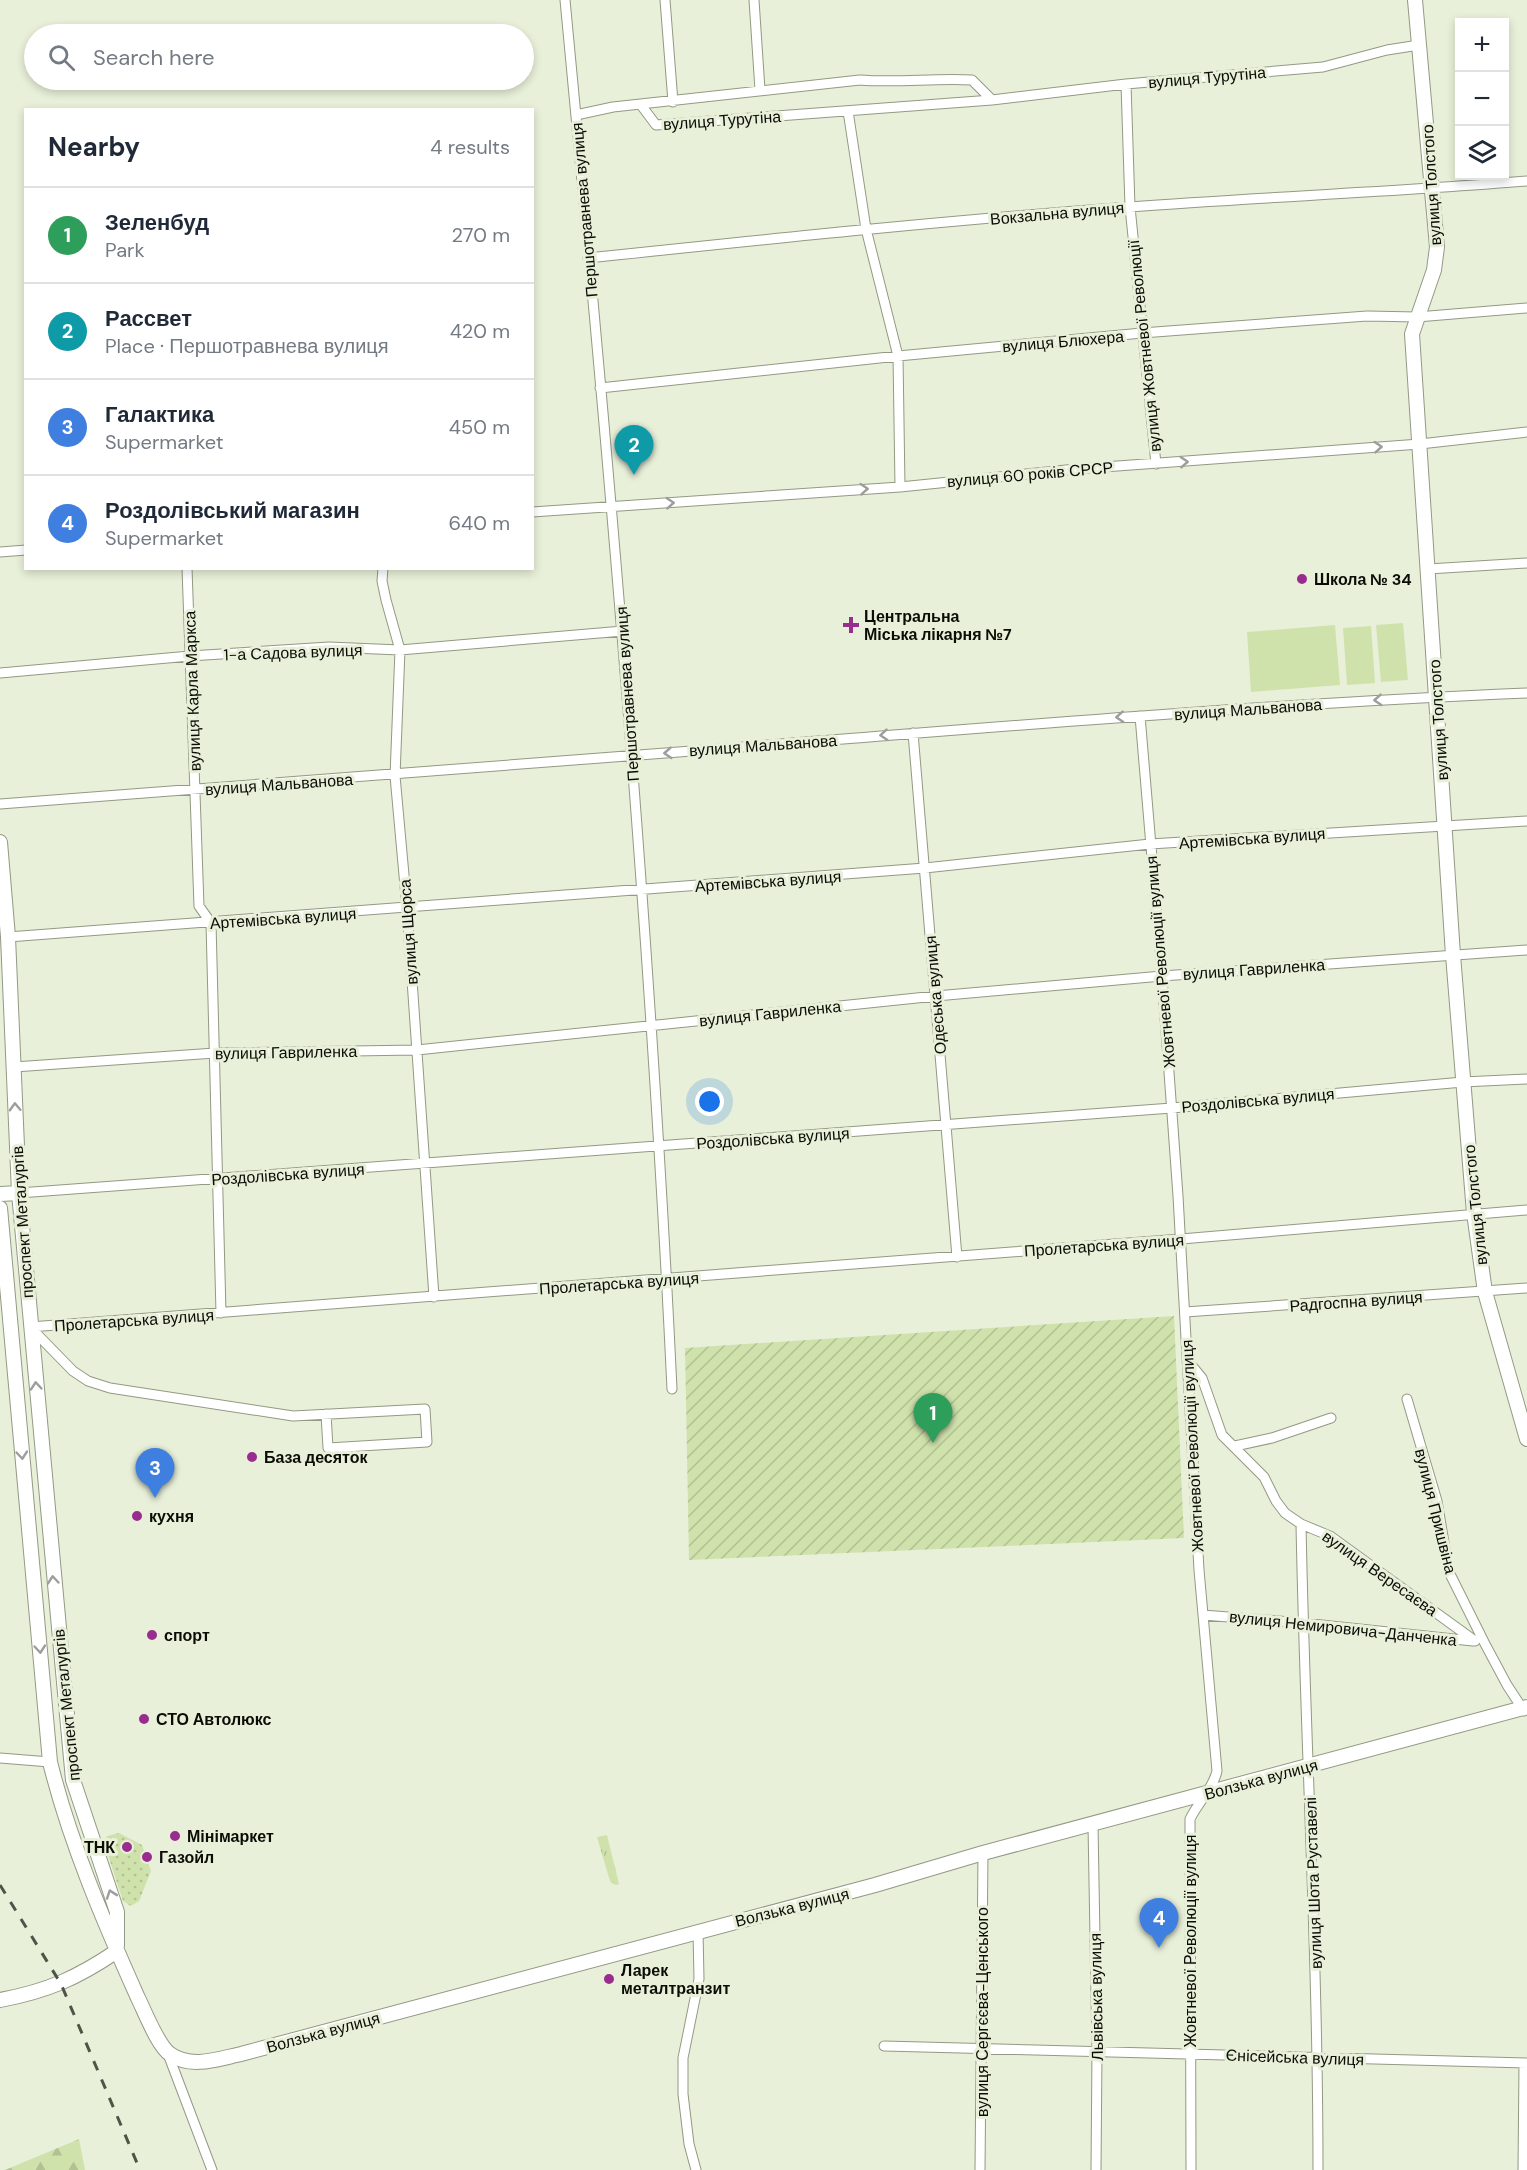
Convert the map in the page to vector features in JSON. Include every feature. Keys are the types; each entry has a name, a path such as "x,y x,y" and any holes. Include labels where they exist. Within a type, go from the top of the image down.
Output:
{"street":[{"name":"Першотравнева вулиця","path":"565,0 623,631 630,755 643,890 672,1389"},
{"path":"665,0 673,102"},
{"path":"754,0 760,90"},
{"name":"вулиця Толстого","path":"1414,0 1437,247 1434,270 1412,334 1453,955 1474,1213 1485,1292 1527,1438"},
{"name":"вулиця Турутіна","path":"641,105 656,125 992,100 1126,84 1323,67 1419,45"},
{"name":"вулиця Турутіна","path":"576,115 613,107 860,80 892,83 939,79 972,80 992,100"},
{"name":"вулиця Жовтневої Революції","path":"1126,84 1130,207 1156,464"},
{"path":"848,111 867,229 898,356 900,487"},
{"name":"Вокзальна вулиця","path":"588,258 867,229 1130,207 1527,181"},
{"name":"вулиця Блюхера","path":"600,388 1142,333 1367,316 1417,317 1527,308"},
{"name":"вулиця 60 років СРСР","path":"534,512 900,487 1076,469 1420,444 1527,432"},
{"path":"0,552 24,550"},
{"path":"1428,569 1527,563"},
{"name":"вулиця Карла Маркса","path":"187,570 199,906 211,923 221,1313"},
{"name":"вулиця Щорса","path":"383,570 382,581 386,600 400,650 395,776 407,908 434,1297"},
{"name":"1-а Садова вулиця","path":"0,673 190,656 329,647 400,650 623,631"},
{"name":"вулиця Мальванова","path":"0,804 395,776 630,755 1140,716 1527,693"},
{"name":"Жовтневої Революції вулиця","path":"1140,716 1172,1108 1203,1615 1217,1771 1214,1784 1204,1795 1190,1819 1191,2170"},
{"name":"Одеська вулиця","path":"913,733 957,1257"},
{"name":"Артемівська вулиця","path":"4,937 925,868 1150,844 1527,821"},
{"name":"проспект Металургів","path":"0,842 7,1067 73,1780 117,1912 117,1951"},
{"name":"вулиця Гавриленка","path":"7,1067 214,1053 417,1050 936,996 1162,976 1527,950"},
{"name":"Роздолівська вулиця","path":"19,1193 1172,1108 1527,1078"},
{"path":"0,1194 19,1193"},
{"name":"проспект Металургів","path":"0,1208 6,1330 36,1606 50,1762 58,1794 104,1922 117,1951"},
{"name":"Пролетарська вулиця","path":"30,1327 957,1257 1527,1210"},
{"name":"Радгоспна вулиця","path":"1185,1312 1527,1288"},
{"path":"6,1330 30,1327"},
{"name":"Пролетарська вулиця","path":"30,1327 73,1371 88,1381 110,1388 293,1416 326,1414 425,1409 427,1442 328,1448 326,1414"},
{"name":"вулиця Вересаєва","path":"1188,1360 1202,1378 1222,1435 1264,1477 1285,1514 1301,1524 1330,1536 1480,1642"},
{"name":"вулиця Пришвіна","path":"1407,1399 1437,1501 1449,1572 1480,1642 1525,1710"},
{"path":"1235,1446 1272,1438 1331,1418"},
{"name":"вулиця Шота Руставелі","path":"1301,1524 1314,1901 1318,2170"},
{"path":"36,1606 46,1609 55,1603"},
{"name":"вулиця Немировича-Данченка","path":"1203,1615 1480,1642"},
{"name":"Волзька вулиця","path":"168,2054 189,2063 211,2061 1525,1710"},
{"path":"0,1758 50,1762"},
{"name":"Львівська вулиця","path":"1093,1825 1097,2051 1096,2170"},
{"name":"вулиця Сергєєва-Ценського","path":"980,2170 983,1853"},
{"path":"696,2170 688,2144 682,2094 683,2058 699,1979 698,1931"},
{"path":"0,2000 28,1995 61,1984 89,1970 117,1951 153,2031 168,2054 212,2170"},
{"name":"Єнісейська вулиця","path":"884,2046 1525,2063"},
{"path":"1523,2170 1525,2063"}],"green space":[{"path":"1403,623 1408,680 1381,682 1376,625"},
{"path":"1335,625 1340,685 1251,692 1247,632"},
{"path":"1371,626 1375,683 1347,685 1343,628"},
{"path":"1174,1316 1184,1538 689,1560 685,1348"},
{"path":"119,1833 142,1845 151,1871 139,1901 131,1906 123,1901 104,1843 107,1836"},
{"path":"607,1835 619,1884 616,1885 611,1883 609,1878 597,1837"},
{"path":"79,2139 85,2170 5,2170"}],"railway":[{"path":"0,1885 61,1984 140,2170"}],"place":[{"name":"Рассвет","path":"634,475"},
{"name":"Школа № 34","path":"1302,579"},
{"name":"Центральна Міська лікарня №7","path":"851,625"},
{"name":"Зеленбуд","path":"933,1443"},
{"name":"База десяток","path":"252,1457"},
{"name":"Галактика","path":"155,1498"},
{"name":"кухня","path":"137,1516"},
{"name":"спорт","path":"152,1635"},
{"name":"СТО Автолюкс","path":"144,1719"},
{"name":"Мінімаркет","path":"175,1836"},
{"name":"ТНК","path":"127,1847"},
{"name":"Газойл","path":"147,1857"},
{"name":"Роздолівський магазин","path":"1159,1948"},
{"name":"Ларек металтранзит","path":"609,1979"}]}
